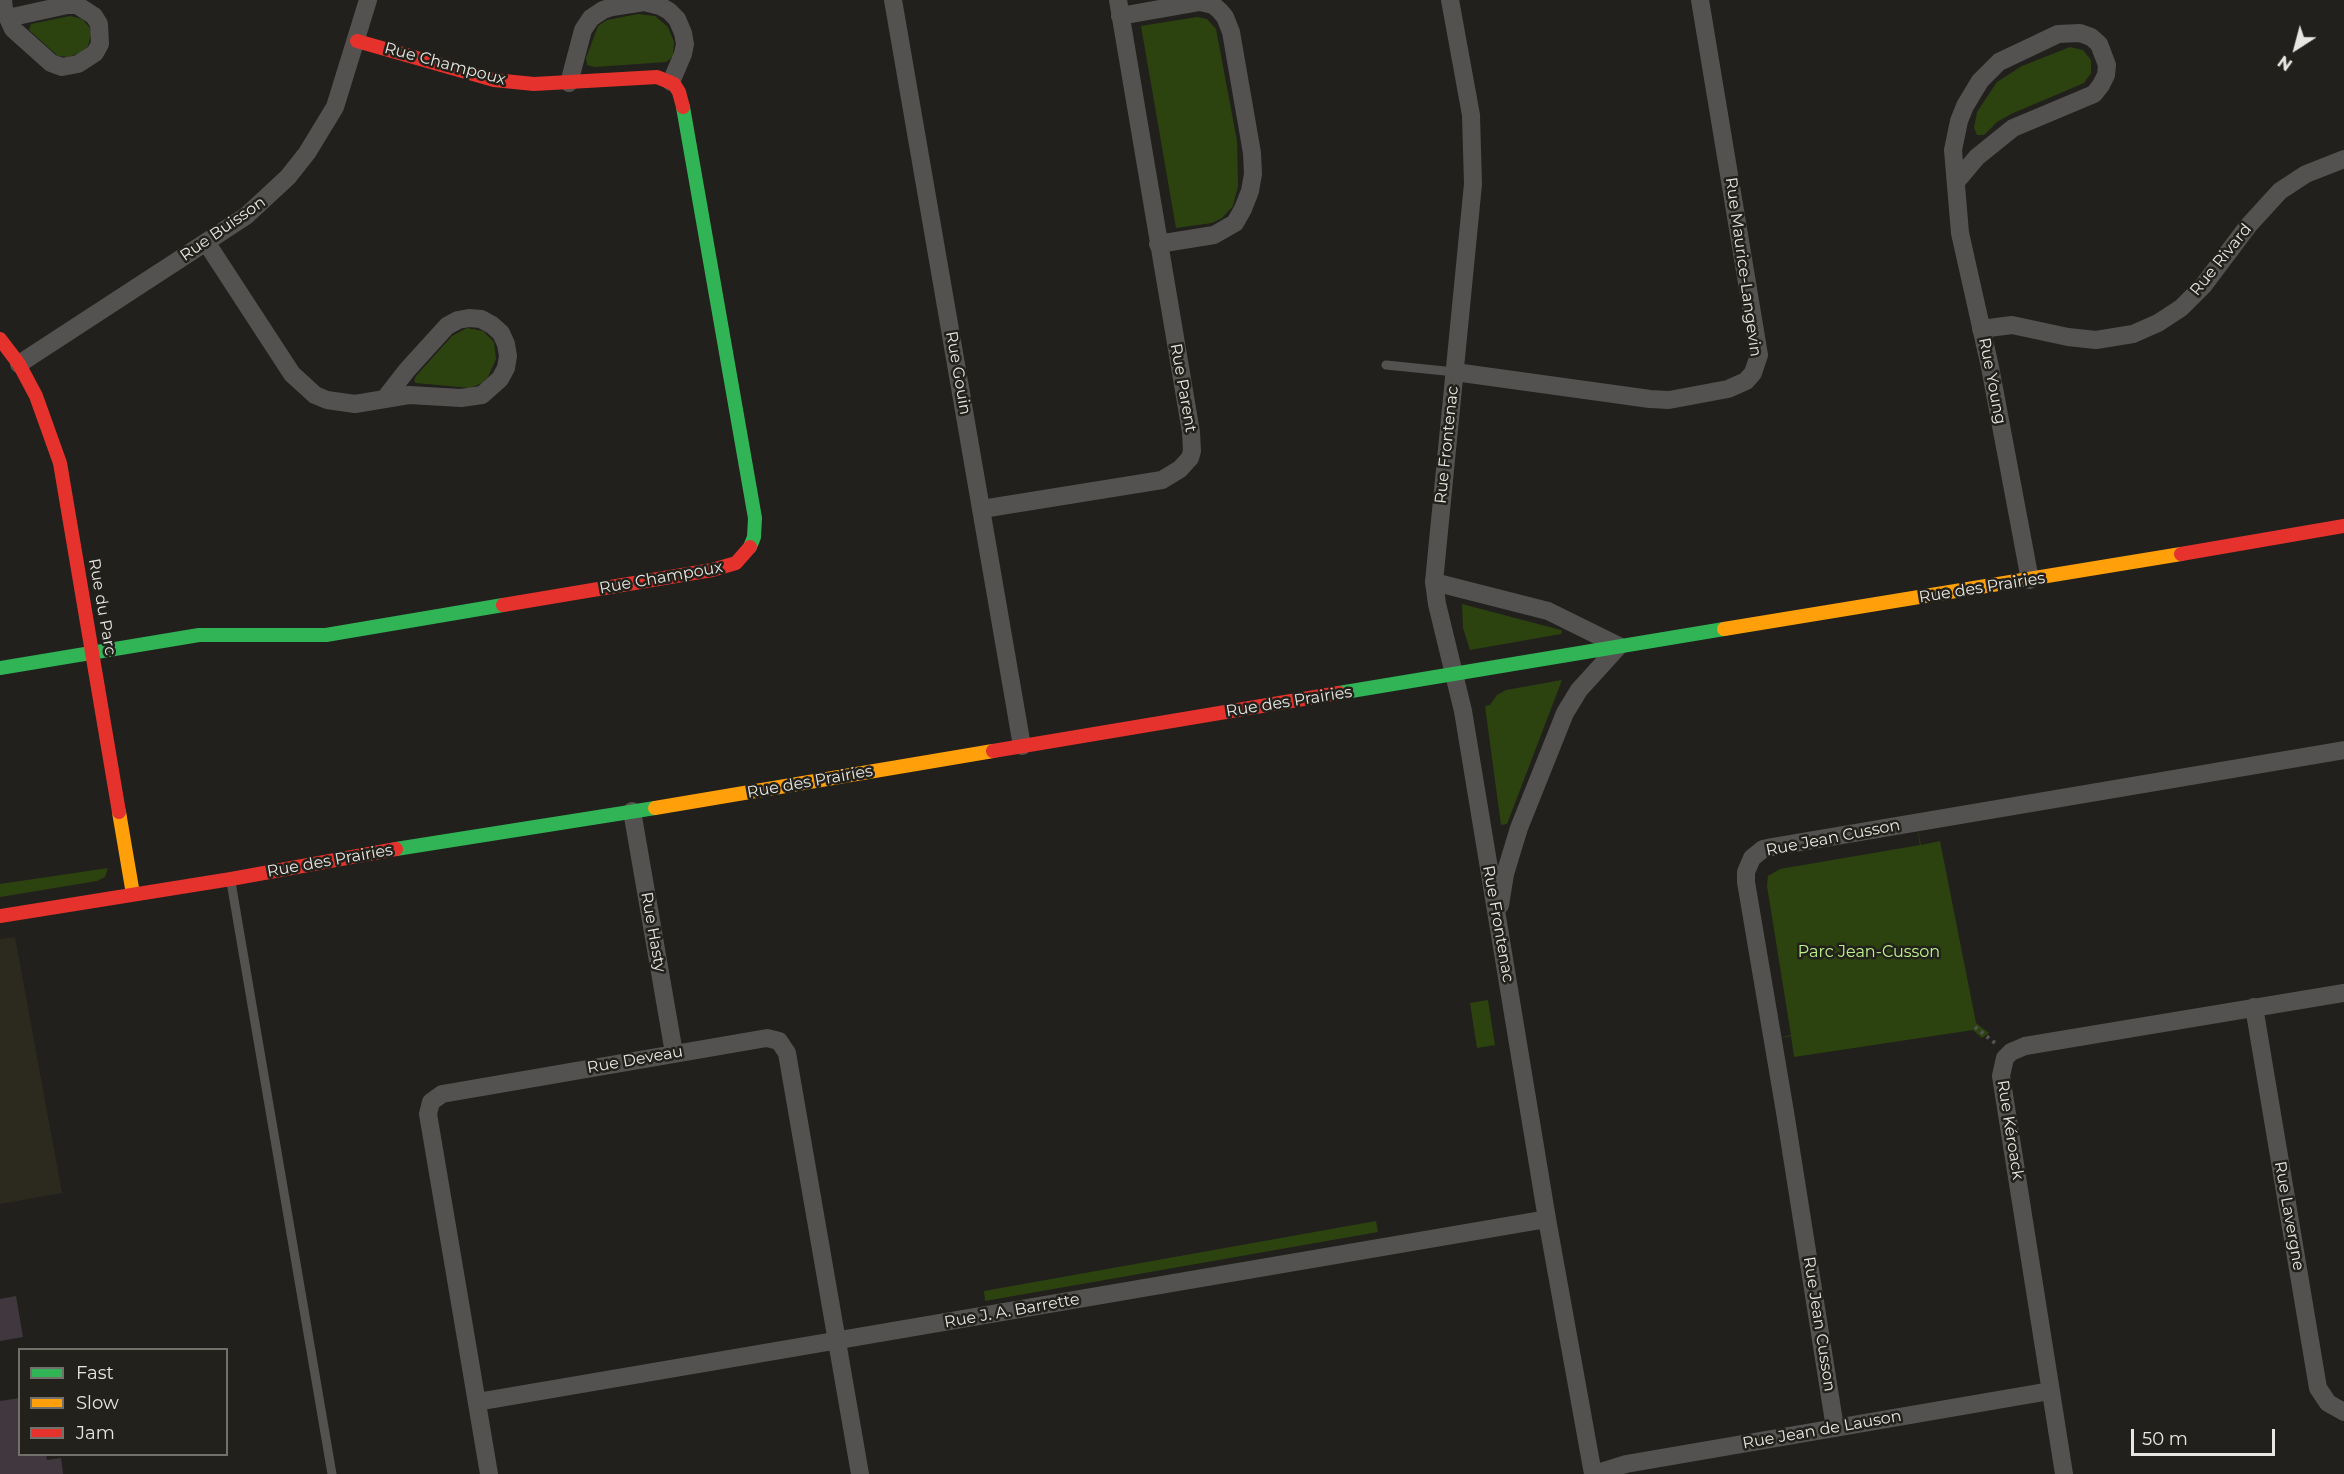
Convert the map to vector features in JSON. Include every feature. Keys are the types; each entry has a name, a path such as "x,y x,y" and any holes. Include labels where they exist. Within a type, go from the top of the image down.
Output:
{"main road":[{"name":"Rue Champoux","path":"92,652 199,635 326,635 712,570 730,565 746,554 754,537 755,518 684,111 679,92 671,82 657,77 534,84 494,80 357,41"},
{"name":"Rue du Parc","path":"0,339 19,364 44,415 60,463 133,894"},
{"name":"Rue des Prairies","path":"0,916 2344,526"},
{"path":"0,668 92,652"}],"street":[{"path":"3,0 8,18 19,35 51,63 62,67 78,64 95,53 100,44 99,24 86,9 76,5 8,18"},
{"name":"Rue Buisson","path":"19,364 246,216 269,196 307,153 335,107 368,0"},
{"name":"Rue Gouin","path":"893,0 1022,746"},
{"name":"Rue Frontenac","path":"1450,0 1471,115 1472,210 1434,582 1437,604 1463,711 1547,1219 1594,1474"},
{"name":"Rue Maurice-Langevin","path":"1455,372 1650,399 1669,399 1728,389 1746,381 1753,373 1759,355 1700,0"},
{"path":"569,83 583,30 591,18 612,7 644,2 669,11 677,19 683,33 685,44 683,54 671,82"},
{"name":"Rue Parent","path":"982,509 1161,480 1180,469 1190,458 1191,432 1158,244 1119,8 1207,3 1226,17 1231,32 1252,153 1253,174 1250,191 1234,223 1214,234 1158,244"},
{"name":"Rue Young","path":"1956,182 1977,157 2013,128 2094,94 2106,75 2107,64 2099,44 2091,37 2080,33 2058,34 2012,55 1989,71 1972,93 1959,121 1953,150 1960,232 2030,580"},
{"name":"Rue Rivard","path":"1981,329 2012,325 2068,337 2096,340 2133,334 2158,323 2171,316 2193,297 2214,273 2253,220 2280,191 2306,174 2344,159"},
{"path":"206,242 292,374 315,395 341,403 369,403 386,397 427,394 471,398 482,394 500,379 506,368 508,356 501,333 481,319 458,320 447,326 386,397"},
{"path":"1434,582 1548,610 1619,646 1579,690 1565,713 1510,853 1498,926"},
{"name":"Rue Jean Cusson","path":"1835,1428 1746,882 1746,872 1752,858 1763,849 1772,847 2344,750"},
{"name":"Rue Hasty","path":"632,811 674,1053"},
{"name":"Rue Kéroack","path":"2064,1474 2001,1076 2003,1064 2008,1055 2025,1046 2344,993"},
{"name":"Rue Lavergne","path":"2254,1007 2318,1388 2328,1403 2344,1412"},
{"name":"Rue Deveau","path":"489,1474 428,1114 431,1101 442,1094 767,1038 779,1041 787,1053 860,1474"},
{"name":"Rue J. A. Barrette","path":"477,1402 1547,1219"},
{"name":"Rue Jean de Lauson","path":"1594,1474 1626,1464 2050,1391"}],"lane":[{"name":"Rue Frontenac","path":"1386,365 1455,372"},
{"path":"231,879 332,1474"}],"path":[{"path":"1975,1027 2008,1055"}],"shaded area":[{"path":"15,937 62,1193 0,1204 0,939"}],"green space":[{"path":"638,14 655,16 668,27 674,42 673,55 670,59 666,62 595,67 587,65 586,58 598,26 607,20"},
{"path":"70,16 82,19 90,28 91,34 88,46 68,57 58,56 29,30 31,24"},
{"path":"1197,17 1207,19 1216,29 1237,141 1238,186 1233,206 1222,218 1212,223 1176,228 1141,26"},
{"path":"2070,47 2083,50 2091,60 2091,73 2084,83 2011,114 1997,122 1984,135 1977,135 1974,128 1977,112 1997,82 2022,66"},
{"path":"467,328 483,331 494,342 496,359 488,377 482,383 470,388 416,383 414,381 416,376 452,336"},
{"path":"1462,604 1562,632 1470,650 1463,628"},
{"path":"1562,680 1507,824 1501,825 1485,706 1490,705 1497,695 1506,690"},
{"name":"Parc Jean-Cusson","path":"1916,822 1921,845 1940,841 1976,1023 1989,1033 1982,1038 1973,1030 1794,1057 1791,1036 1773,1039 1791,1035 1767,886 1768,876 1780,869 1920,845"},
{"path":"108,868 105,877 97,881 0,897 0,884"},
{"path":"1488,1000 1495,1045 1477,1048 1470,1003"},
{"path":"1376,1221 1378,1232 985,1301 984,1291"}],"building":[{"path":"16,1296 23,1337 0,1341 0,1299"},
{"path":"18,1398 18,1456 46,1456 47,1460 61,1458 63,1474 0,1474 0,1401"}],"traffic: fast":[{"path":"683,107 755,518 754,537 750,547"},
{"path":"0,668 199,635 326,635 503,605"},
{"path":"1339,693 1724,629"},
{"path":"396,849 655,808"}],"traffic: slow":[{"path":"1724,629 2181,554"},
{"path":"655,808 993,751"},
{"path":"119,812 133,894"}],"traffic: jam":[{"path":"357,41 494,80 534,84 657,77 674,84 683,107"},
{"path":"0,339 19,364 36,396 60,463 119,812"},
{"path":"2181,554 2344,526"},
{"path":"503,605 712,570 736,563 750,547"},
{"path":"993,751 1339,693"},
{"path":"0,916 231,879 396,849"}]}
